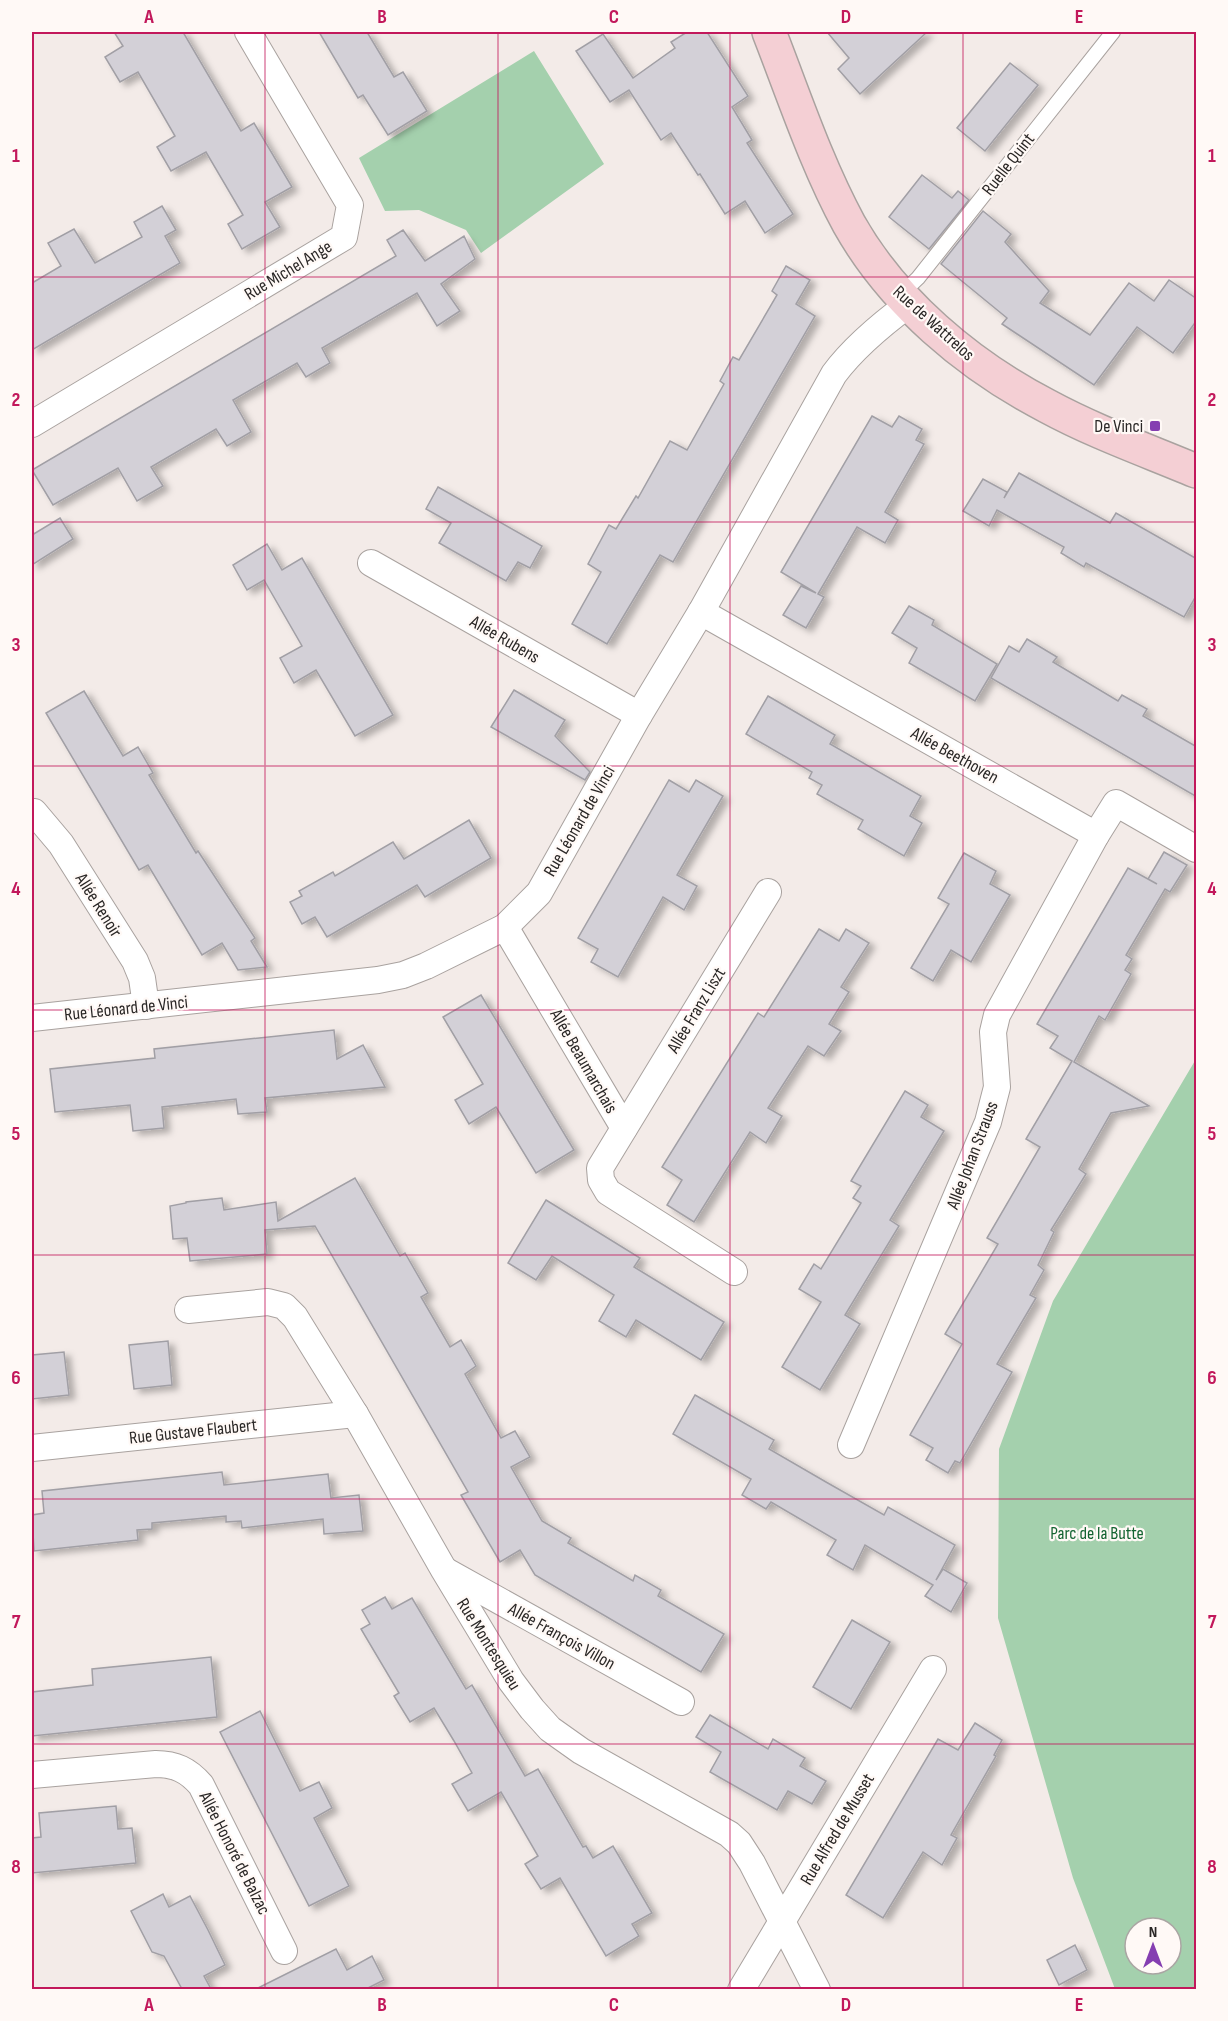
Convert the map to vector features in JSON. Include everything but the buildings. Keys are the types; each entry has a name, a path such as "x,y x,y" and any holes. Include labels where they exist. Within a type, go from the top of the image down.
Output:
{"street":[{"name":"Rue Michel Ange","path":"32,423 344,237 350,205 248,32"},
{"name":"Rue de Wattrelos","path":"770,32 821,166 837,200 864,247 905,299 958,348 1025,395 1066,416 1197,471"},
{"name":"Rue Léonard de Vinci","path":"32,1018 351,984 394,977 426,966 505,927 539,893 639,715 701,612 834,374 905,299"},
{"name":"Allée Rubens","path":"371,563 639,715"},
{"name":"Allée Beethoven","path":"701,612 1096,835"},
{"path":"1096,835 1116,803 1197,849"},
{"name":"Allée Renoir","path":"34,812 61,844 135,961 142,978 146,1006"},
{"name":"Allée Johan Strauss","path":"851,1445 988,1122 997,1087 993,1032 997,1015 1096,835"},
{"name":"Allée Franz Liszt","path":"624,1128 768,892"},
{"name":"Allée Beaumarchais","path":"505,927 624,1128 600,1168 601,1180 608,1192 734,1272"},
{"name":"Rue Montesquieu","path":"188,1310 268,1302 284,1306 296,1317 355,1414 444,1570 511,1681 532,1709 550,1729 581,1751 729,1834 739,1843 752,1863 817,1989"},
{"name":"Rue Gustave Flaubert","path":"32,1448 355,1414"},
{"name":"Allée François Villon","path":"444,1570 681,1702"},
{"name":"Rue Alfred de Musset","path":"741,1989 933,1669"},
{"name":"Allée Honoré de Balzac","path":"32,1775 156,1764 169,1764 192,1775 201,1785 284,1951"}],"lane":[{"name":"Ruelle Quint","path":"905,299 918,278 1113,32"}],"green space":[{"path":"534,51 604,164 481,253 466,230 419,210 385,211 359,158"},
{"name":"Parc de la Butte","path":"1196,1059 1196,1989 1115,1989 1073,1878 998,1618 999,1449 1053,1301"}],"place":[{"name":"De Vinci","path":"1155,426"}]}
